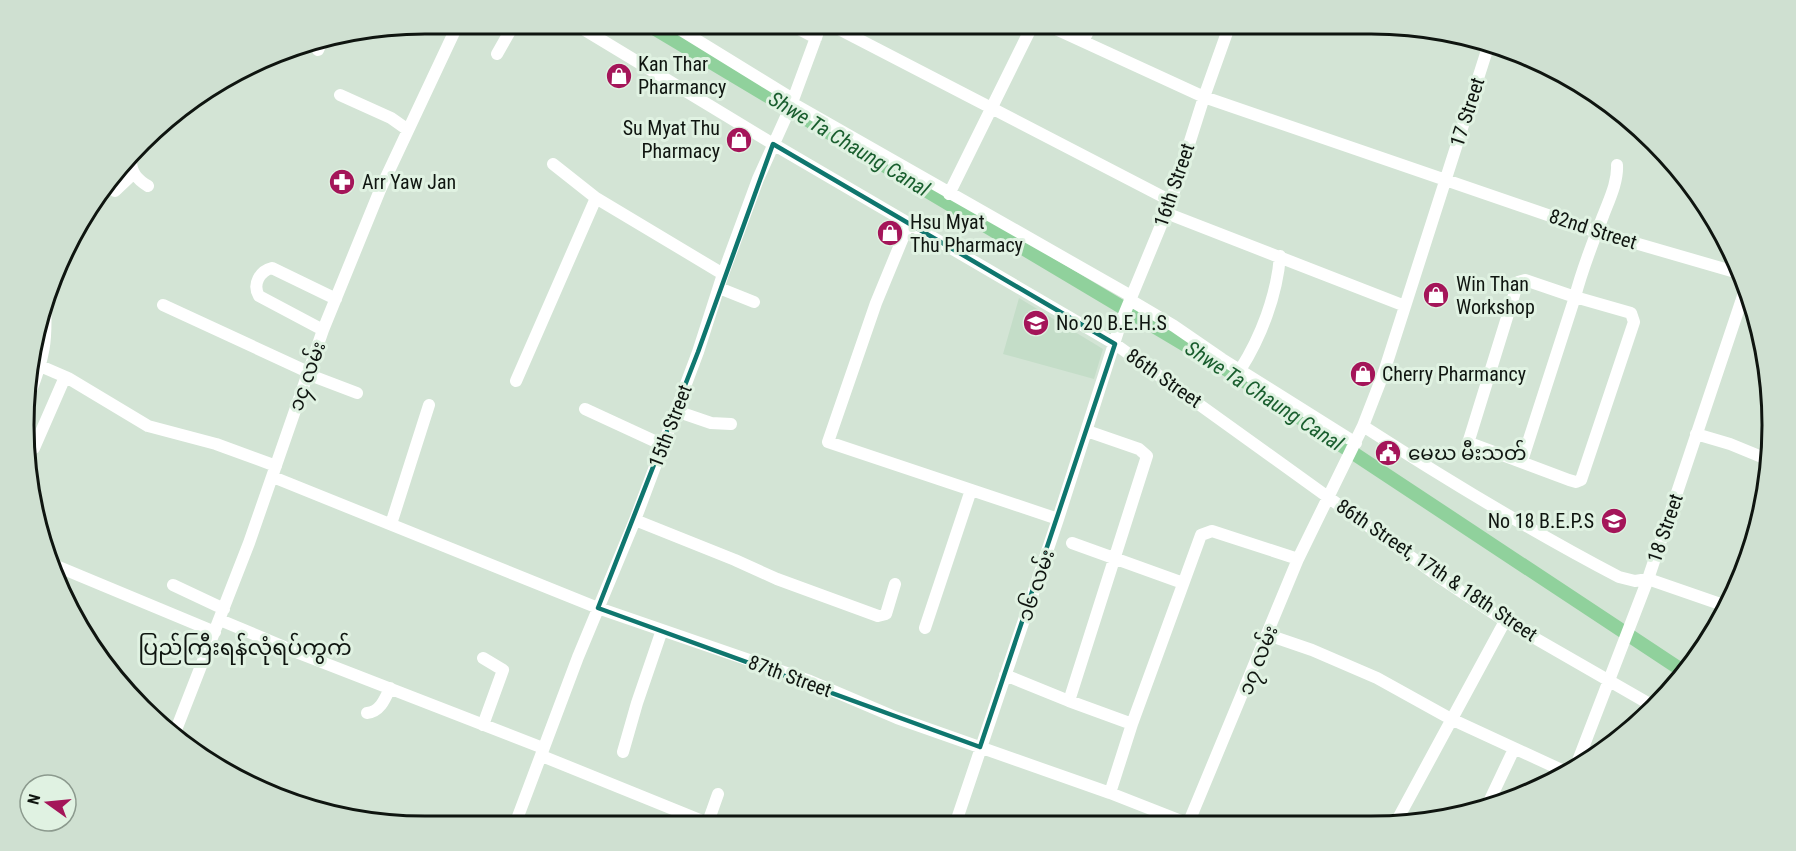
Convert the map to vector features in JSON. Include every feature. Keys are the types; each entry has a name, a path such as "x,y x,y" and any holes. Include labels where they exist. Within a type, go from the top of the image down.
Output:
{"street":[{"name":"၁၄ လမ်း","path":"177,727 220,620 323,330 380,190 453,34"},
{"path":"497,54 508,34"},
{"name":"86th Street","path":"592,34 773,144 1115,344 1329,497"},
{"path":"686,34 791,103 1159,316 1356,443"},
{"path":"808,34 816,38"},
{"name":"15th Street","path":"520,816 542,752 676,411 723,274 817,34"},
{"path":"848,34 992,109 1168,207 1280,256 1405,306"},
{"path":"949,194 1028,34"},
{"path":"1068,34 1204,97"},
{"path":"1083,41 1087,34"},
{"name":"16th Street","path":"1115,344 1121,322 1168,207 1226,34"},
{"name":"17 Street","path":"1405,306 1486,52"},
{"path":"340,95 391,118 408,130"},
{"name":"82nd Street","path":"1204,97 1597,232 1729,270"},
{"path":"553,164 596,198 723,274"},
{"path":"1522,461 1584,264 1617,173 1617,165"},
{"path":"132,168 148,186"},
{"path":"115,191 129,172"},
{"path":"516,381 596,198"},
{"path":"909,223 876,303 828,442 1058,519"},
{"path":"1240,370 1251,351 1279,278 1280,256"},
{"path":"323,330 259,296 256,291 258,280 266,270 273,268 336,299"},
{"path":"1525,280 1575,297 1631,313 1634,322 1581,480 1576,482 1469,440 1518,282 1525,280"},
{"path":"719,288 754,302"},
{"name":"18 Street","path":"1580,756 1648,579 1741,301"},
{"path":"163,306 308,373 357,393"},
{"name":"၁၇ လမ်း","path":"1196,816 1298,559 1363,426 1384,372 1405,306"},
{"name":"၁၆ လမ်း","path":"957,816 1115,344"},
{"name":"87th Street","path":"39,365 65,377 148,426 216,444 391,524 598,608 810,681 897,718 1174,816"},
{"path":"35,446 65,377"},
{"path":"391,524 429,405"},
{"path":"585,409 663,445"},
{"path":"676,411 711,423 731,424"},
{"path":"1363,426 1434,472 1554,543 1629,581 1648,579 1718,603"},
{"path":"1069,701 1146,456 1139,449 1087,431"},
{"path":"1696,434 1760,456"},
{"path":"925,628 971,490"},
{"name":"86th Street, 17th & 18th Street","path":"1329,497 1420,564 1505,621 1608,679"},
{"path":"635,520 777,579 878,616 886,614 895,584"},
{"path":"1110,793 1132,724 1201,535 1206,531 1212,531 1298,559"},
{"path":"1072,543 1183,582"},
{"path":"61,567 220,620 483,725 686,816"},
{"path":"173,585 220,620"},
{"path":"1399,816 1505,621"},
{"path":"623,752 662,630"},
{"path":"1268,635 1312,650 1377,678 1451,719 1558,768"},
{"path":"483,658 499,666 502,673 483,725"},
{"path":"1005,675 1132,724"},
{"path":"1608,679 1647,702"},
{"path":"367,713 380,706 390,688"},
{"path":"1491,797 1514,749"},
{"path":"708,816 718,794"}],"highlighted area":[{"path":"773,144 1115,344 980,747 598,608 698,352"}],"shaded area":[{"name":"No 20 B.E.H.S","path":"1019,298 1103,349 1094,379 1003,354"}],"waterway":[{"name":"Shwe Ta Chaung Canal","path":"664,34 1229,371 1678,668"}],"place":[{"name":"Kan Thar Pharmancy","path":"619,76"},
{"name":"Su Myat Thu Pharmacy","path":"739,140"},
{"name":"Arr Yaw Jan","path":"342,182"},
{"name":"Hsu Myat Thu Pharmacy","path":"890,233"},
{"name":"Win Than Workshop","path":"1436,295"},
{"name":"No 20 B.E.H.S","path":"1036,323"},
{"name":"Cherry Pharmancy","path":"1363,374"},
{"name":"မေဃ မီးသတ်","path":"1388,453"},
{"name":"No 18 B.E.P.S","path":"1614,521"}],"district":[{"name":"ပြည်ကြီးရန်လုံရပ်ကွက်","path":"245,647"}]}
